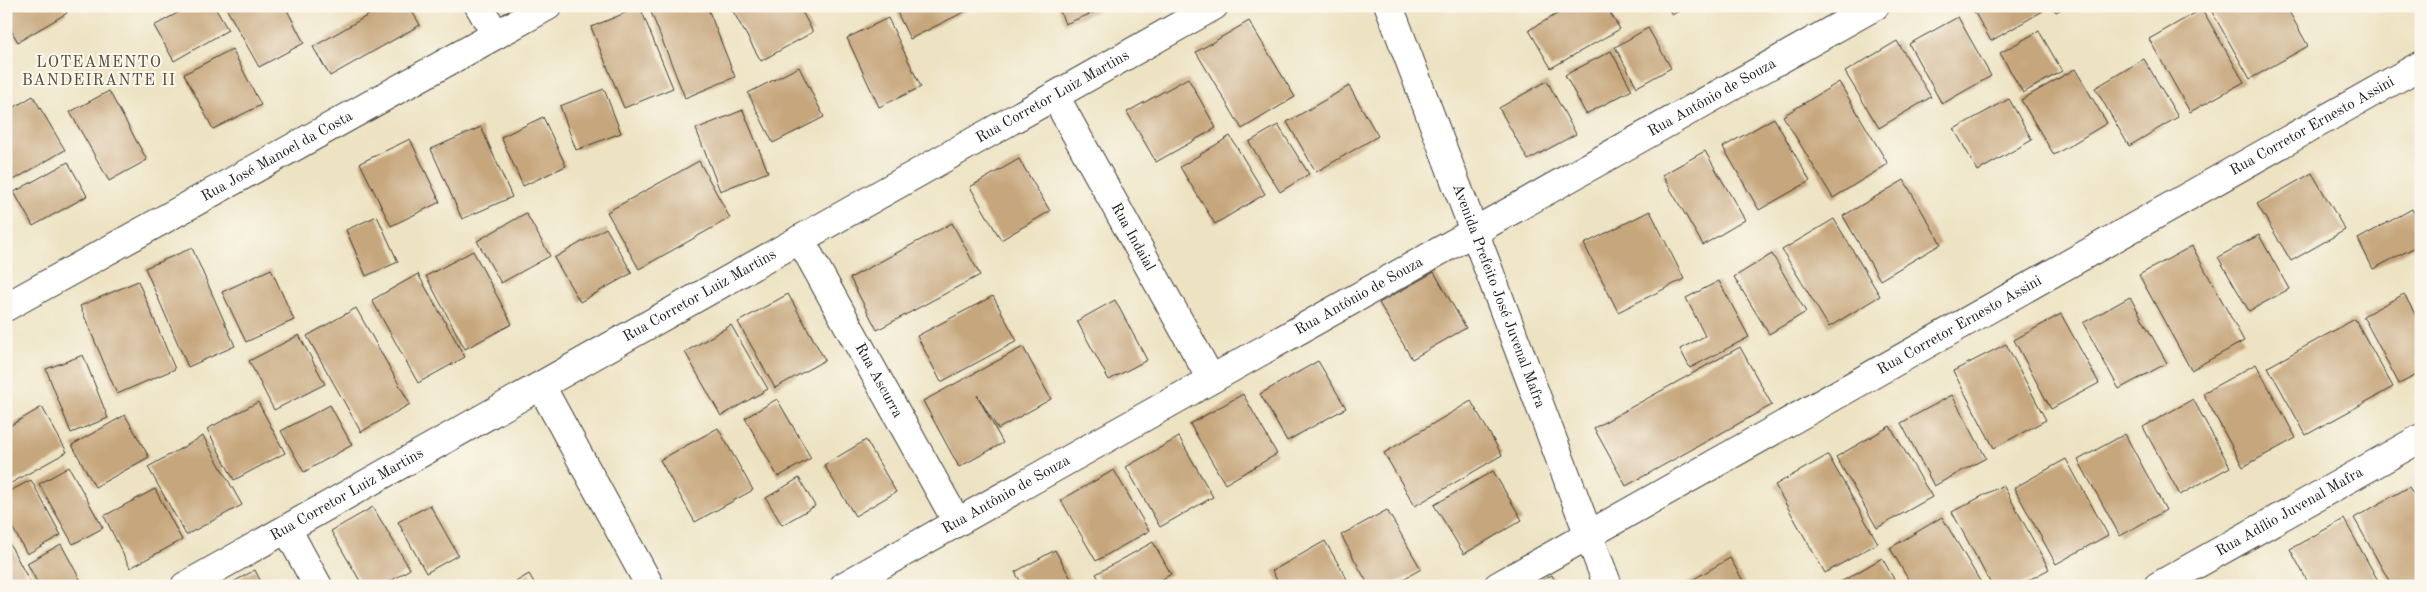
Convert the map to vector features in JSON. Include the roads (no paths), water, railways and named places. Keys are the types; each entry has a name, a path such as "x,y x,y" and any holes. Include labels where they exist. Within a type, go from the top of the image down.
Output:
{"street":[{"path":"479,6 496,35"},
{"name":"Rua José Manoel da Costa","path":"6,307 548,6"},
{"name":"Rua Corretor Luiz Martins","path":"185,586 1214,6"},
{"name":"Avenida Prefeito José Juvenal Mafra","path":"1389,6 1608,586"},
{"name":"Rua Antônio de Souza","path":"844,586 1875,6"},
{"name":"Rua Corretor Ernesto Assini","path":"1498,586 2421,65"},
{"name":"Rua Indaial","path":"1054,96 1212,379"},
{"name":"Rua Ascurra","path":"800,239 957,522"},
{"path":"541,386 650,586"},
{"name":"Rua Adílio Juvenal Mafra","path":"2158,586 2421,438"},
{"path":"286,529 318,586"}],"district":[{"name":"LOTEAMENTO BANDEIRANTE II","path":"99,72"}]}
